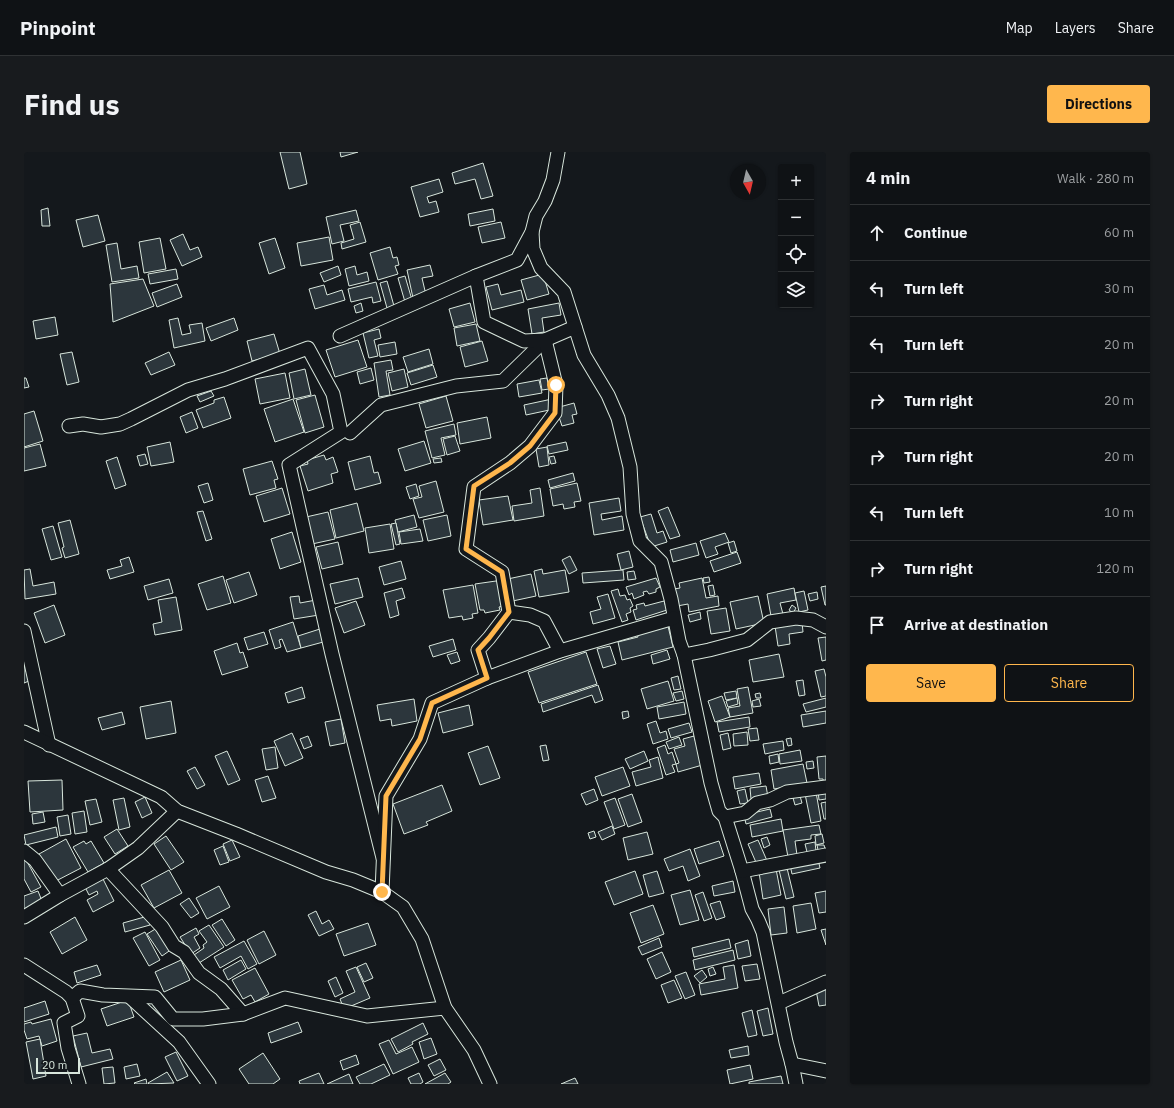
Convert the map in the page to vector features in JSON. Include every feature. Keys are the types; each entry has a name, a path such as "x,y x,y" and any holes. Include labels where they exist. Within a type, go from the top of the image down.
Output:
{"street":[{"path":"340,336 476,276 517,260 532,232 536,216 545,201 553,180 558,152"},
{"path":"532,232 533,249 541,268 564,292 584,355 608,396 618,418 630,467 633,514 640,541 661,562 671,599 679,641 684,655 711,783 719,811 725,817 752,909 763,932 796,1084"},
{"path":"476,276 484,322 524,341 545,340 575,328"},
{"path":"350,433 381,404 456,386 502,381 545,340"},
{"path":"487,678 478,650 509,612 502,572 466,549 474,486 510,463 530,446 555,413 556,385 545,340"},
{"path":"69,426 83,424 100,427 120,424 188,390 226,379 308,348 333,394 341,432 289,465 332,654 383,858"},
{"path":"509,612 530,615 544,621 560,651"},
{"path":"382,892 386,796 420,739 432,703 487,678 560,651 674,618"},
{"path":"684,655 747,640 770,622 796,618 813,620 826,627"},
{"path":"24,631 49,744"},
{"path":"24,732 161,797 177,811 326,872 353,880 382,892 403,907 422,939 445,1008 474,1050 490,1084"},
{"path":"725,817 745,813 757,803 770,800 787,792 826,787"},
{"path":"24,917 60,895 108,870 138,848 177,811"},
{"path":"24,851 35,860 60,895"},
{"path":"742,871 826,855"},
{"path":"108,870 162,927 174,946 184,952 199,973 221,989 243,1014"},
{"path":"24,965 66,992 72,998 78,1016 64,1023 68,1048 80,1084"},
{"path":"779,1003 826,982"},
{"path":"72,998 80,991 103,995 156,997 174,1019 203,1019 243,1014 285,998 367,1016 445,1008"},
{"path":"130,997 179,1042 209,1084"},
{"path":"792,1064 826,1070"}],"building":[{"path":"280,152 300,152 307,184 289,189"},
{"path":"340,152 358,152 341,157"},
{"path":"483,163 493,196 481,199 475,179 455,184 452,173"},
{"path":"439,179 443,192 427,197 429,203 436,201 439,212 420,217 411,187"},
{"path":"48,208 50,226 42,226 41,210"},
{"path":"493,209 495,221 470,226 468,214"},
{"path":"356,210 359,221 340,225 344,241 332,244 326,217"},
{"path":"98,215 105,241 83,247 76,220"},
{"path":"360,222 366,242 342,249 341,243 354,239 350,225"},
{"path":"501,222 505,238 482,243 478,227"},
{"path":"183,234 190,250 198,247 202,257 182,266 170,240"},
{"path":"329,237 333,260 301,266 297,243"},
{"path":"160,238 166,269 144,273 139,242"},
{"path":"275,238 285,268 269,274 259,243"},
{"path":"117,243 121,269 137,266 139,278 112,282 106,245"},
{"path":"390,247 393,258 397,257 399,265 395,266 398,274 378,280 370,253"},
{"path":"430,265 433,276 422,278 426,295 413,298 407,270"},
{"path":"338,266 341,275 324,282 320,273"},
{"path":"355,266 357,275 367,272 369,281 349,286 345,269"},
{"path":"176,269 178,279 150,284 148,274"},
{"path":"543,274 549,294 527,300 521,280"},
{"path":"405,276 412,300 405,302 398,278"},
{"path":"143,279 154,306 113,322 110,284"},
{"path":"387,281 394,306 387,308 380,283"},
{"path":"376,282 381,301 373,303 372,297 351,302 348,289"},
{"path":"177,284 182,297 157,307 152,293"},
{"path":"498,284 501,295 521,290 524,302 492,310 486,287"},
{"path":"324,285 327,295 342,290 345,300 315,309 309,289"},
{"path":"361,303 363,311 356,313 354,306"},
{"path":"470,303 475,322 454,327 449,309"},
{"path":"559,303 561,315 542,318 544,332 532,334 528,309"},
{"path":"55,317 58,335 36,339 33,321"},
{"path":"178,318 182,335 191,333 189,325 202,323 205,341 174,348 169,320"},
{"path":"234,318 238,330 211,341 206,328"},
{"path":"476,324 480,341 457,346 454,328"},
{"path":"379,329 381,338 374,340 378,356 369,358 363,333"},
{"path":"274,334 280,354 252,361 247,341"},
{"path":"358,340 367,367 335,377 326,350"},
{"path":"482,341 488,361 465,367 460,347"},
{"path":"395,342 397,354 380,357 378,345"},
{"path":"429,349 433,364 408,372 403,357"},
{"path":"72,352 79,382 67,385 60,354"},
{"path":"169,352 175,365 151,375 145,363"},
{"path":"391,360 393,370 386,371 390,395 379,397 374,363"},
{"path":"433,365 437,377 411,385 407,373"},
{"path":"371,368 374,380 360,384 357,372"},
{"path":"305,369 311,395 294,399 289,373"},
{"path":"404,369 408,387 392,391 388,373"},
{"path":"285,373 290,398 260,404 255,379"},
{"path":"24,378 26,378 29,387 24,388"},
{"path":"547,378 549,389 542,390 540,379"},
{"path":"539,380 542,393 519,397 517,384"},
{"path":"211,391 214,396 200,402 197,396"},
{"path":"315,395 324,427 305,433 296,400"},
{"path":"446,396 453,421 426,428 419,404"},
{"path":"224,397 231,418 203,428 196,410 214,403 214,400"},
{"path":"293,399 304,432 275,442 264,409"},
{"path":"552,399 554,409 526,415 524,405"},
{"path":"574,403 577,414 572,415 574,423 562,426 556,408"},
{"path":"34,411 43,441 24,447 24,414"},
{"path":"192,412 198,428 186,433 180,417"},
{"path":"487,417 491,438 460,444 457,423"},
{"path":"454,424 456,435 441,438 445,455 432,458 425,431"},
{"path":"455,436 460,451 447,455 443,439"},
{"path":"424,441 431,463 405,471 398,449"},
{"path":"170,442 174,462 151,466 147,447"},
{"path":"566,442 568,450 549,454 547,446"},
{"path":"40,444 46,466 24,471 24,448"},
{"path":"547,447 549,465 539,467 536,449"},
{"path":"145,454 148,464 140,466 137,456"},
{"path":"324,455 326,460 333,457 338,472 331,474 333,483 308,491 300,466 308,464 307,460"},
{"path":"370,456 374,473 378,472 381,483 355,490 348,462"},
{"path":"554,456 556,463 551,464 549,457"},
{"path":"117,457 126,485 115,489 106,461"},
{"path":"441,458 442,462 434,463 433,459"},
{"path":"272,461 278,479 274,480 276,488 250,495 243,469"},
{"path":"573,473 575,481 550,488 548,480"},
{"path":"436,481 444,512 419,518 413,499 422,497 419,486"},
{"path":"208,483 213,500 204,503 198,486"},
{"path":"577,483 581,501 574,502 575,507 564,509 563,504 553,506 550,489"},
{"path":"416,484 419,496 410,499 406,487"},
{"path":"282,488 290,514 264,522 256,496"},
{"path":"540,488 544,516 514,521 512,506 532,503 530,490"},
{"path":"508,496 513,520 483,525 479,500"},
{"path":"619,498 621,511 601,514 602,520 622,516 624,530 594,535 589,503"},
{"path":"357,503 364,531 336,538 330,510"},
{"path":"668,507 680,536 670,539 658,511"},
{"path":"203,511 212,539 206,541 197,512"},
{"path":"328,512 335,539 312,544 306,517"},
{"path":"651,514 657,533 663,531 667,542 651,547 640,517"},
{"path":"414,515 417,527 398,532 395,520"},
{"path":"447,515 451,536 428,541 423,520"},
{"path":"70,520 79,554 65,558 58,523"},
{"path":"396,523 400,544 396,545 391,524"},
{"path":"390,524 394,549 369,553 365,528"},
{"path":"53,526 62,557 51,560 42,529"},
{"path":"420,529 423,541 401,544 399,532"},
{"path":"292,532 301,562 280,569 271,539"},
{"path":"725,533 729,542 715,547 718,554 706,558 700,541"},
{"path":"734,541 737,551 731,553 728,543"},
{"path":"338,542 343,564 322,569 316,547"},
{"path":"696,543 699,555 673,562 670,550"},
{"path":"629,551 633,567 621,570 617,554"},
{"path":"737,552 741,563 714,572 710,561"},
{"path":"570,556 577,570 569,574 562,560"},
{"path":"129,557 134,572 110,579 107,570 122,566 120,560"},
{"path":"401,561 406,579 384,585 379,567"},
{"path":"30,569 33,586 54,582 56,594 25,599 24,570"},
{"path":"542,569 543,574 565,570 569,592 539,597 534,571"},
{"path":"623,570 624,580 583,583 582,573"},
{"path":"634,571 636,579 628,580 627,572"},
{"path":"249,572 257,595 234,603 226,580"},
{"path":"531,574 536,596 508,602 503,580"},
{"path":"223,576 231,603 207,610 198,584"},
{"path":"709,577 710,582 704,583 703,578"},
{"path":"358,578 363,597 335,604 330,584"},
{"path":"656,578 660,587 656,589 656,592 649,594 647,591 643,592 644,595 634,599 632,593 629,595 626,587"},
{"path":"702,578 706,598 718,596 719,606 689,612 688,604 677,606 674,589 680,588 679,583"},
{"path":"169,579 173,593 148,600 144,586"},
{"path":"503,580 507,605 499,607 500,610 485,613 484,610 480,610 475,584"},
{"path":"473,585 478,613 472,614 473,618 463,620 462,616 449,618 443,590"},
{"path":"713,585 715,595 710,596 708,586"},
{"path":"826,586 826,605 825,605 821,587"},
{"path":"402,588 405,598 396,601 399,615 390,618 384,593"},
{"path":"794,588 796,600 780,603 783,614 771,616 767,594"},
{"path":"618,589 620,596 625,595 627,600 630,599 633,606 630,608 631,612 626,614 628,620 622,622 611,591"},
{"path":"804,591 808,610 799,612 795,593"},
{"path":"817,592 818,599 810,601 808,594"},
{"path":"608,594 615,618 593,624 590,612 601,609 597,597"},
{"path":"299,596 300,603 316,600 319,615 294,619 290,597"},
{"path":"758,596 764,623 736,629 730,602"},
{"path":"176,597 182,630 155,635 153,624 162,622 158,600"},
{"path":"356,601 365,625 344,633 335,608"},
{"path":"664,601 667,610 636,620 633,610 637,609 636,605 644,603 645,606"},
{"path":"54,605 65,635 45,643 34,613"},
{"path":"792,605 796,608 793,613 789,610"},
{"path":"726,608 730,631 711,634 707,611"},
{"path":"700,612 701,619 690,622 688,615"},
{"path":"293,622 301,648 287,652 282,639 279,640 281,647 275,649 269,630"},
{"path":"802,622 803,632 789,634 790,644 778,646 775,626"},
{"path":"668,626 673,647 622,660 618,642 638,637 637,634"},
{"path":"323,628 327,641 301,648 298,636"},
{"path":"264,632 268,644 248,650 244,638"},
{"path":"826,637 826,660 822,661 818,638"},
{"path":"453,639 456,650 433,657 429,646"},
{"path":"237,643 240,653 243,652 248,667 222,675 214,651"},
{"path":"610,646 616,664 603,668 597,649"},
{"path":"667,650 670,659 653,664 651,655"},
{"path":"457,652 460,661 451,664 447,655"},
{"path":"586,652 597,684 539,703 528,672"},
{"path":"779,654 784,677 753,682 749,660"},
{"path":"24,664 29,681 24,683"},
{"path":"824,669 826,677 826,696 821,697 815,671"},
{"path":"678,676 681,689 674,690 671,678"},
{"path":"803,680 805,695 799,696 796,681"},
{"path":"668,681 674,701 647,709 641,689"},
{"path":"598,685 603,700 595,703 592,695 543,712 541,704"},
{"path":"302,687 305,698 288,703 285,693"},
{"path":"748,687 753,713 730,717 728,708 740,706 737,689"},
{"path":"682,691 684,699 676,701 673,693"},
{"path":"736,691 737,698 726,700 724,693"},
{"path":"760,693 761,698 756,698 755,694"},
{"path":"722,696 730,717 715,722 708,701"},
{"path":"737,698 738,704 728,707 726,701"},
{"path":"826,698 826,707 806,712 803,704"},
{"path":"414,699 417,721 392,726 391,719 380,721 377,705"},
{"path":"759,699 761,706 753,707 752,701"},
{"path":"171,701 176,733 146,739 140,707"},
{"path":"684,702 686,714 659,719 657,707"},
{"path":"469,705 473,725 443,733 438,713"},
{"path":"628,711 629,717 623,719 622,712"},
{"path":"826,711 826,723 803,727 801,715"},
{"path":"122,712 125,724 102,730 98,718"},
{"path":"749,717 750,727 719,732 717,722"},
{"path":"341,719 345,743 330,746 325,722"},
{"path":"656,721 660,733 666,731 668,739 653,744 647,724"},
{"path":"689,723 692,732 671,738 668,729"},
{"path":"757,728 759,740 750,741 748,729"},
{"path":"747,732 748,745 734,746 733,734"},
{"path":"292,733 303,758 285,766 274,741"},
{"path":"728,733 731,748 723,750 720,735"},
{"path":"308,736 312,746 304,749 300,739"},
{"path":"694,736 696,743 699,742 706,764 678,772 676,764 679,763 674,749 685,746 683,739"},
{"path":"679,737 682,745 669,749 666,742"},
{"path":"791,738 792,745 788,746 786,739"},
{"path":"783,741 784,750 765,754 763,744"},
{"path":"546,745 549,760 543,761 540,746"},
{"path":"665,745 668,754 672,752 676,764 672,765 675,772 666,775 657,748"},
{"path":"488,746 500,778 480,785 468,753"},
{"path":"275,747 278,768 266,770 262,749"},
{"path":"800,750 802,761 780,764 779,754"},
{"path":"227,751 240,780 228,785 215,756"},
{"path":"644,751 648,761 630,769 625,759"},
{"path":"778,754 779,762 770,764 769,756"},
{"path":"826,756 826,784 824,784 823,779 819,779 817,757"},
{"path":"658,757 663,778 636,786 632,772 651,767 649,760"},
{"path":"813,761 814,768 807,769 806,762"},
{"path":"803,764 807,783 774,789 771,770"},
{"path":"195,767 205,785 197,789 187,771"},
{"path":"623,767 630,786 602,796 595,777"},
{"path":"759,773 761,784 735,789 733,777"},
{"path":"268,776 276,798 262,802 255,780"},
{"path":"62,780 63,810 30,812 28,781"},
{"path":"442,785 452,811 426,822 428,825 404,834 393,804"},
{"path":"766,786 768,797 751,799 750,788"},
{"path":"594,789 598,800 586,805 581,794"},
{"path":"745,789 748,803 740,804 737,791"},
{"path":"826,790 826,799 819,800 818,791"},
{"path":"816,792 821,821 811,823 805,794"},
{"path":"632,794 642,822 628,827 618,799"},
{"path":"800,796 802,803 795,805 793,798"},
{"path":"145,797 152,813 142,818 135,802"},
{"path":"124,798 130,827 119,830 113,800"},
{"path":"615,798 625,825 614,829 604,802"},
{"path":"96,799 102,822 90,825 85,801"},
{"path":"826,802 826,819 824,819 821,803"},
{"path":"770,809 772,817 746,824 744,815"},
{"path":"84,811 87,832 75,834 72,813"},
{"path":"43,812 45,822 33,824 32,814"},
{"path":"68,815 71,834 60,836 57,817"},
{"path":"781,819 783,831 752,837 750,825"},
{"path":"819,825 821,834 811,835 811,839 795,841 797,855 788,857 783,830"},
{"path":"612,826 615,834 602,840 598,832"},
{"path":"56,827 58,837 26,845 24,835"},
{"path":"117,829 128,846 115,854 104,837"},
{"path":"594,831 596,837 590,839 588,833"},
{"path":"647,832 653,854 628,860 623,838"},
{"path":"822,834 824,843 816,845 815,836"},
{"path":"166,836 184,862 171,870 154,844"},
{"path":"767,837 770,845 764,848 761,839"},
{"path":"66,839 81,868 54,882 39,854"},
{"path":"232,840 240,857 230,861 223,844"},
{"path":"758,840 768,863 758,867 748,844"},
{"path":"84,841 86,844 91,841 104,863 88,872 73,847"},
{"path":"719,841 724,856 699,864 694,849"},
{"path":"815,842 816,851 807,852 805,844"},
{"path":"817,845 824,845 825,849 818,850"},
{"path":"223,846 229,862 220,865 214,850"},
{"path":"690,849 700,876 688,881 683,866 669,871 664,859"},
{"path":"24,858 41,887 31,892 24,879"},
{"path":"818,859 820,868 792,874 790,865"},
{"path":"787,868 794,897 786,899 779,870"},
{"path":"776,869 781,895 763,899 759,872"},
{"path":"169,870 182,893 154,908 141,885"},
{"path":"635,871 643,894 614,905 605,882"},
{"path":"657,871 664,893 649,897 643,875"},
{"path":"102,877 114,901 93,912 87,900 98,894 97,891 89,895 85,887"},
{"path":"733,881 735,892 714,896 712,886"},
{"path":"219,886 230,907 207,919 196,898"},
{"path":"690,890 699,920 680,925 671,895"},
{"path":"38,891 42,901 24,909 24,896"},
{"path":"826,891 826,912 819,913 815,893"},
{"path":"703,892 712,918 704,921 695,895"},
{"path":"189,898 199,913 191,918 180,904"},
{"path":"720,901 725,917 716,920 710,904"},
{"path":"811,903 816,929 797,933 793,906"},
{"path":"653,905 664,934 641,943 630,913"},
{"path":"784,907 787,933 771,935 768,909"},
{"path":"316,911 322,924 329,920 334,929 319,936 308,915"},
{"path":"148,916 150,925 125,932 123,923"},
{"path":"75,917 87,940 62,954 50,932"},
{"path":"222,919 235,940 226,946 212,925"},
{"path":"368,923 376,945 344,956 336,934"},
{"path":"209,925 224,947 199,963 194,955 204,948 203,945 207,942 199,931"},
{"path":"157,928 172,949 162,956 147,934"},
{"path":"196,928 199,934 194,937 200,948 191,954 180,937"},
{"path":"826,929 826,945 821,930"},
{"path":"264,931 276,955 259,964 247,940"},
{"path":"145,932 160,960 149,966 133,938"},
{"path":"659,938 662,947 642,955 638,947"},
{"path":"729,939 731,948 694,957 692,948"},
{"path":"748,940 751,956 738,959 735,944"},
{"path":"244,941 257,964 248,969 241,956 220,968 214,957"},
{"path":"733,950 735,960 695,970 693,960"},
{"path":"662,952 671,972 656,979 647,959"},
{"path":"181,960 190,980 164,992 155,972"},
{"path":"241,960 246,969 228,980 223,970"},
{"path":"366,963 373,978 364,982 357,967"},
{"path":"757,964 760,979 745,981 742,966"},
{"path":"97,965 101,975 77,983 74,972"},
{"path":"734,965 738,988 701,995 699,984 725,979 723,967"},
{"path":"356,967 370,998 344,1009 340,999 355,992 346,971"},
{"path":"713,967 716,974 710,976 708,969"},
{"path":"255,968 269,994 255,1002 251,995 243,999 232,980"},
{"path":"702,970 707,977 700,983 694,976"},
{"path":"686,972 695,995 685,999 675,976"},
{"path":"336,977 343,993 335,997 328,981"},
{"path":"674,980 682,998 668,1003 661,985"},
{"path":"826,988 826,1005 819,1006 816,990"},
{"path":"128,1000 134,1017 107,1026 101,1009"},
{"path":"45,1001 49,1014 24,1022 24,1008"},
{"path":"768,1008 773,1034 763,1036 757,1011"},
{"path":"752,1010 757,1035 748,1037 742,1013"},
{"path":"51,1019 57,1041 42,1046 39,1036 27,1039 24,1024 31,1022 32,1024"},
{"path":"298,1022 302,1032 271,1043 268,1033"},
{"path":"423,1023 428,1034 412,1042 413,1044 398,1052 391,1039"},
{"path":"87,1033 92,1053 110,1049 113,1059 81,1067 73,1036"},
{"path":"431,1038 437,1054 424,1059 419,1042"},
{"path":"40,1039 46,1076 33,1079 26,1042"},
{"path":"389,1040 396,1054 412,1047 419,1062 393,1074 379,1044"},
{"path":"748,1046 749,1055 731,1058 729,1050"},
{"path":"176,1052 188,1076 177,1081 165,1057"},
{"path":"263,1053 280,1079 273,1084 249,1084 239,1069"},
{"path":"356,1055 359,1064 343,1070 340,1061"},
{"path":"440,1059 446,1070 434,1076 428,1065"},
{"path":"137,1064 140,1076 126,1079 124,1067"},
{"path":"384,1064 390,1075 371,1084 360,1084 356,1077"},
{"path":"750,1065 753,1079 730,1084 727,1070"},
{"path":"113,1067 115,1083 104,1084 102,1068"},
{"path":"167,1072 174,1083 148,1083"},
{"path":"319,1073 324,1084 300,1084 299,1081"},
{"path":"419,1073 423,1082 420,1084 411,1084 408,1078"},
{"path":"445,1073 451,1082 448,1084 425,1084"},
{"path":"349,1074 353,1084 327,1084"},
{"path":"781,1076 783,1084 749,1084 749,1082"},
{"path":"575,1078 578,1084 561,1084"},
{"path":"146,1079 147,1084 134,1083"}],"route":[{"path":"382,892 386,796 420,739 432,703 487,678 478,650 509,612 502,572 466,549 474,486 510,463 530,446 555,413 556,385"}]}
